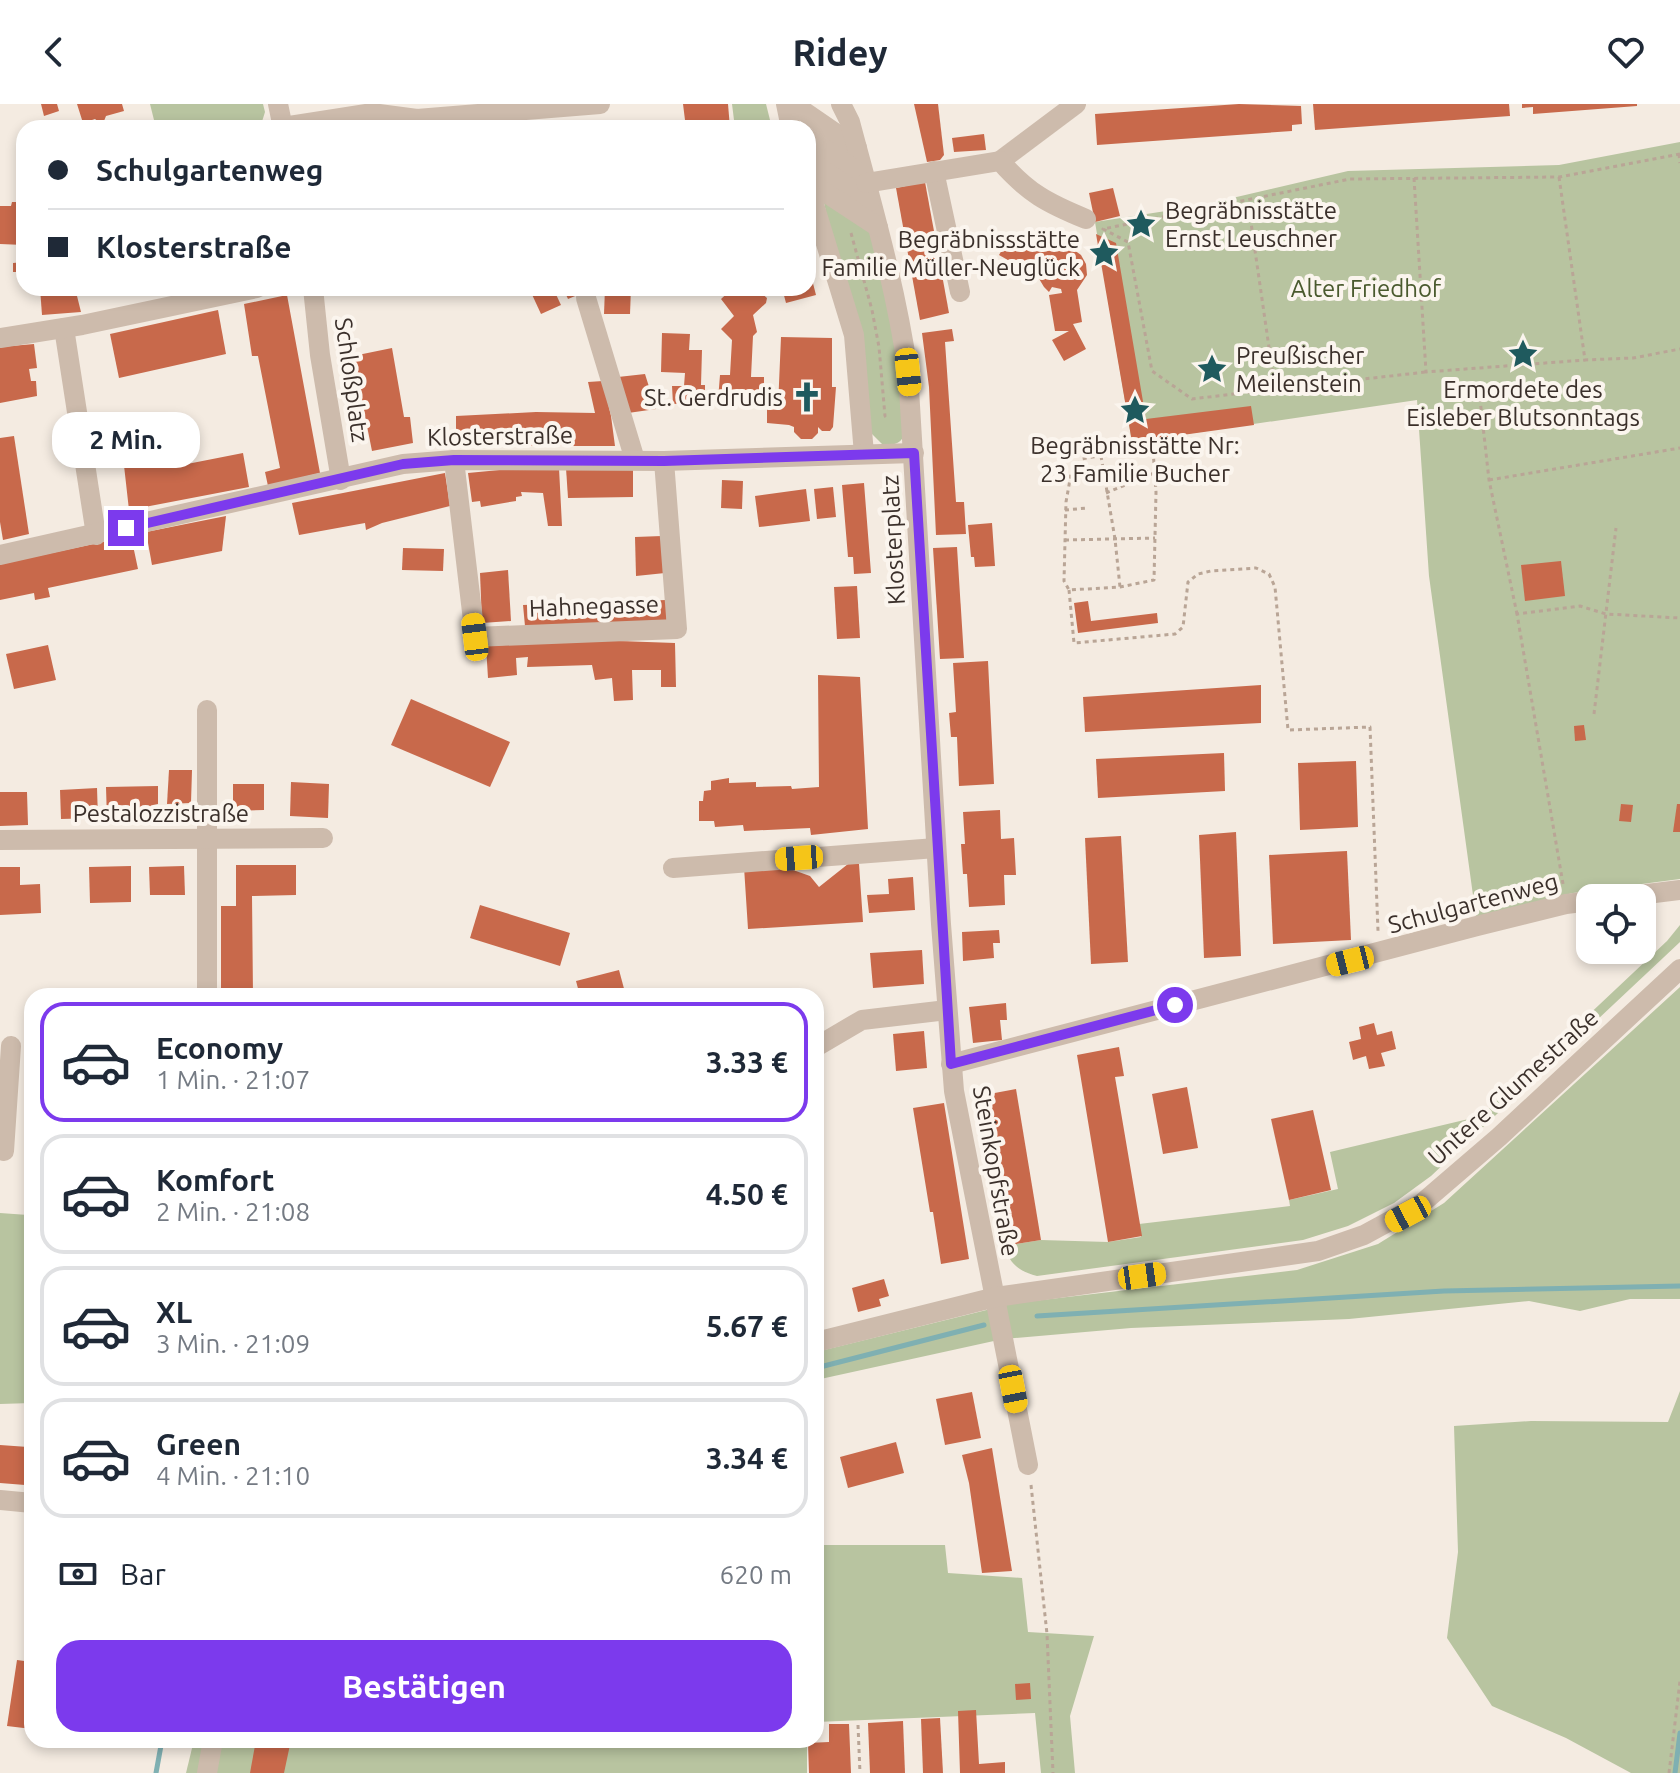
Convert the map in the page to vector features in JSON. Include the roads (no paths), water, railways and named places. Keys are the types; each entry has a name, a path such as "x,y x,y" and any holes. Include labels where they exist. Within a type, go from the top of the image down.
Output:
{"street":[{"path":"330,120 372,113 417,119 600,104"},
{"path":"793,104 857,148"},
{"path":"816,164 866,186 1000,161 1076,104"},
{"name":"Klosterplatz","path":"843,105 857,148 903,334 914,453 936,841"},
{"path":"816,146 866,186"},
{"path":"1000,161 1024,188 1086,219"},
{"path":"934,171 960,292"},
{"path":"816,189 879,232"},
{"name":"Klosterplatz","path":"816,209 854,335 864,454"},
{"path":"0,338 218,296"},
{"name":"Schloßplatz","path":"314,296 320,355 341,480"},
{"path":"586,298 635,460"},
{"path":"64,328 96,535"},
{"name":"Klosterstraße","path":"0,555 403,464 454,460 664,461 914,453"},
{"name":"Hahnegasse","path":"454,460 475,637 677,629 664,461"},
{"path":"207,710 207,988"},
{"name":"Pestalozzistraße","path":"0,840 323,838"},
{"path":"673,868 936,841"},
{"name":"Steinkopfstraße","path":"936,841 954,1091 1028,1465"},
{"path":"1656,893 1680,890"},
{"name":"Schulgartenweg","path":"951,1064 1576,903"},
{"name":"Untere Glumestraße","path":"824,1340 997,1304 1318,1251 1389,1224 1421,1204 1499,1137 1680,969"},
{"path":"824,1042 862,1020 947,1010"},
{"path":"8,1151 11,1046"},
{"path":"0,1500 24,1502"},
{"path":"207,1773 212,1748"}],"waterway":[{"path":"1037,1316 1444,1291 1680,1286"},
{"path":"824,1366 984,1325"},
{"path":"1675,1773 1680,1733"},
{"path":"156,1773 161,1748"}],"place":[{"name":"Begräbnisstätte Ernst Leuschner","path":"1141,224"},
{"name":"Begräbnissstätte Familie Müller-Neuglück","path":"1104,253"},
{"name":"Ermordete des Eisleber Blutsonntags","path":"1523,354"},
{"name":"Preußischer Meilenstein","path":"1212,369"},
{"name":"St. Gerdrudis","path":"807,397"},
{"name":"Begräbnisstätte Nr: 23 Familie Bucher","path":"1135,410"}],"park label":[{"name":"Alter Friedhof","path":"1366,288"}]}
